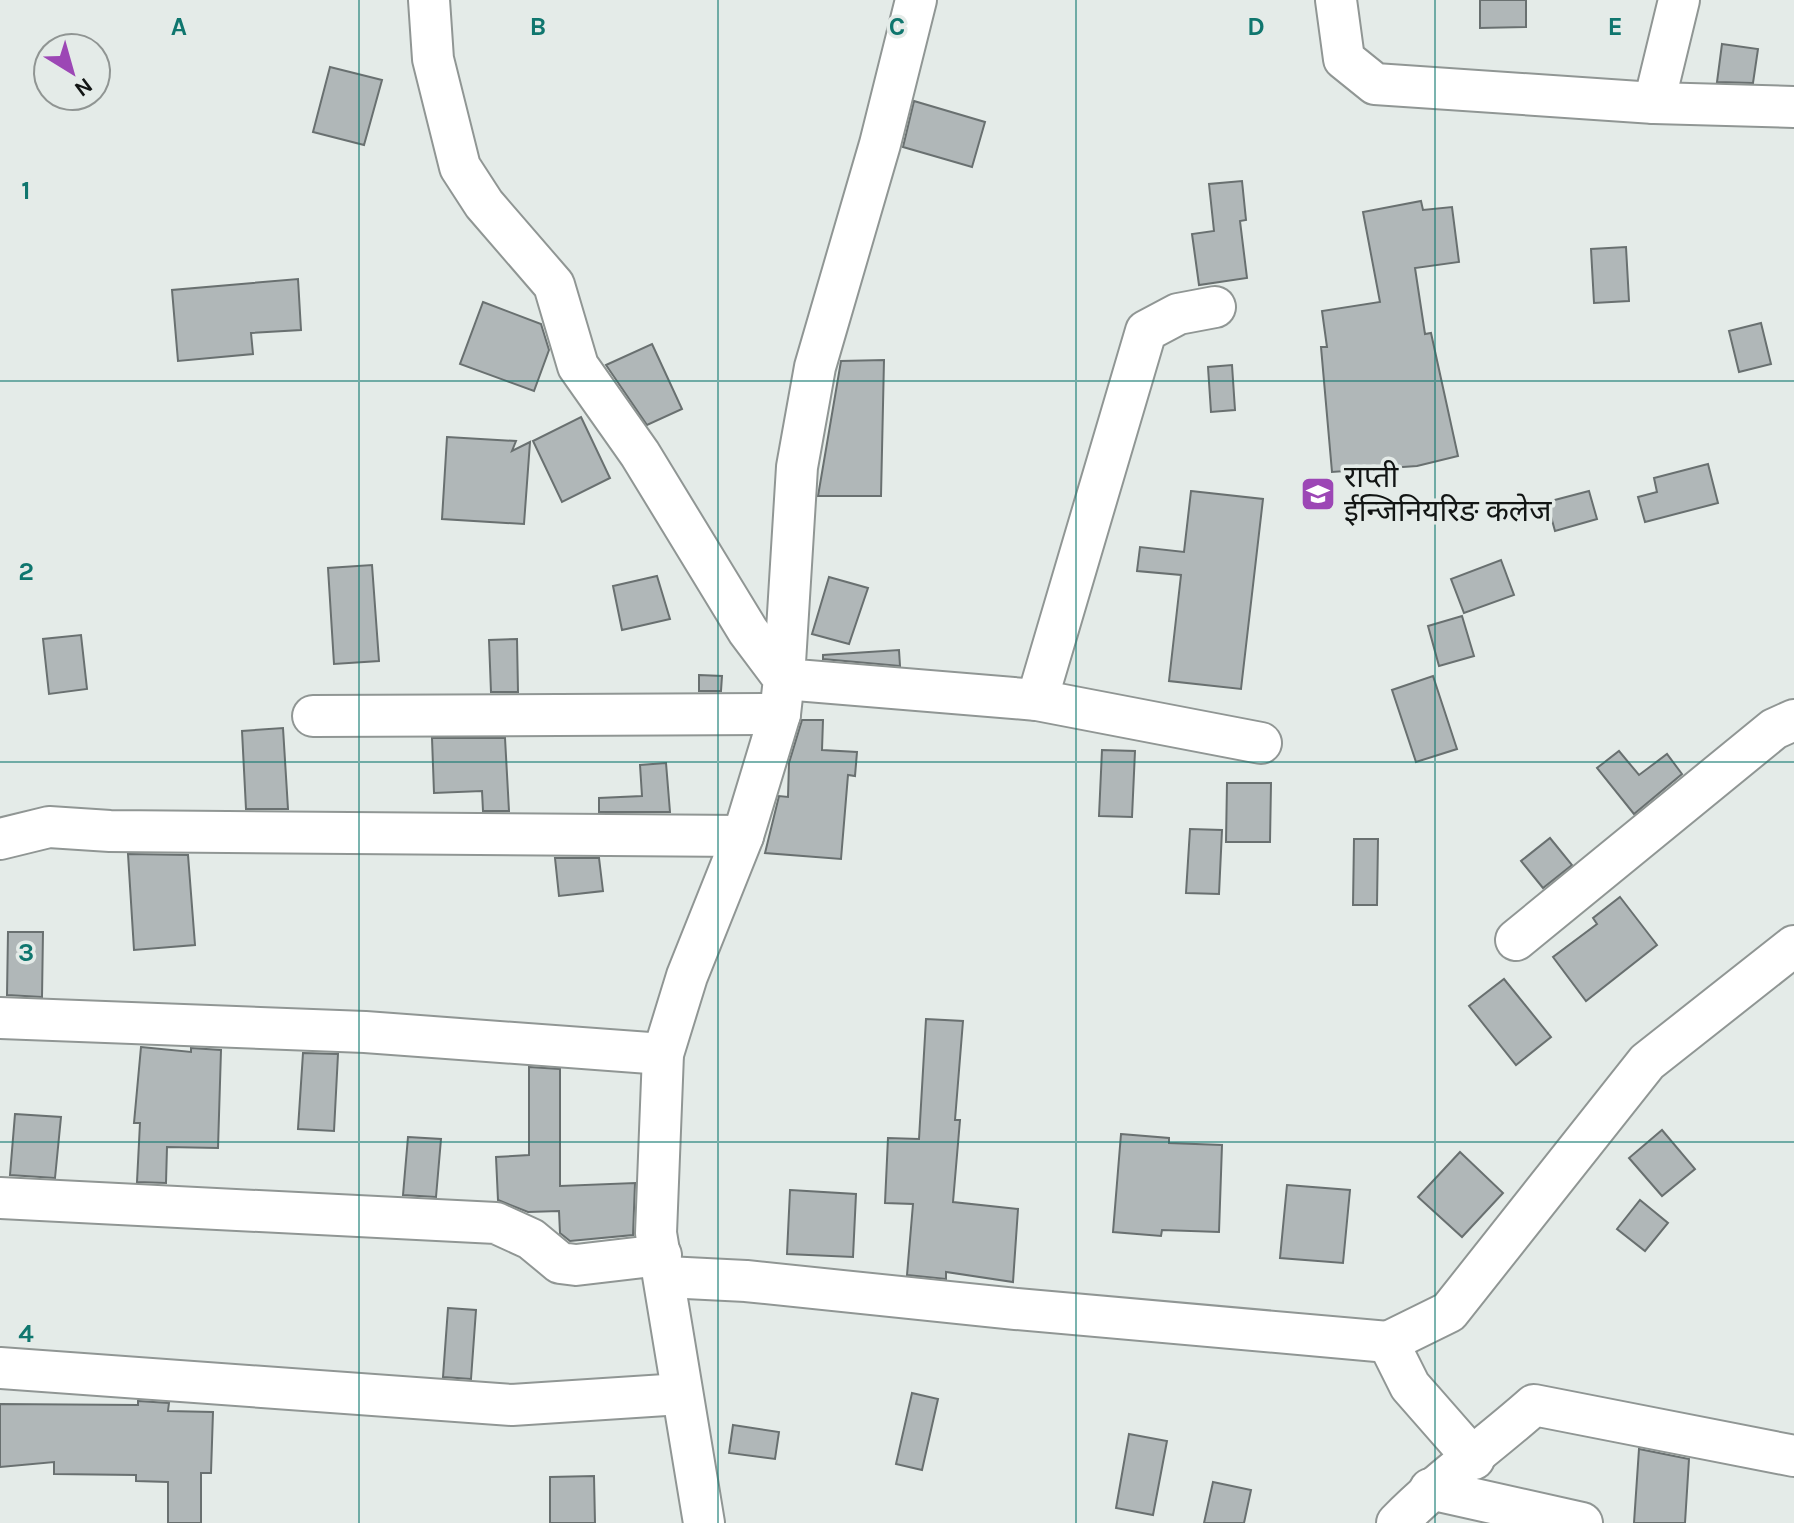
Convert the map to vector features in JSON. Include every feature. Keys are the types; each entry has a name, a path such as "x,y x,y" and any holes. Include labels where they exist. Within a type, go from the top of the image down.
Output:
{"street":[{"path":"429,0 433,59 460,167 484,204 554,285 578,366 640,454 748,631 782,696"},
{"path":"704,1523 668,1321 663,1266 656,1233 663,1054 687,976 743,836 782,696 797,467 815,367 880,144 916,0"},
{"path":"1336,0 1344,59 1375,84 1654,103 1794,107"},
{"path":"1654,103 1679,0"},
{"path":"1037,700 1146,331 1178,314 1215,307"},
{"path":"313,716 782,696 1037,700 1261,743"},
{"path":"1516,940 1774,729 1794,720"},
{"path":"0,839 49,827 110,831 743,836"},
{"path":"0,1198 496,1223 531,1239 560,1263 663,1266 746,1281 1001,1308 1388,1342 1449,1312 1647,1062 1794,946"},
{"path":"0,1018 365,1032 663,1054"},
{"path":"1388,1342 1410,1386 1474,1459"},
{"path":"0,1368 512,1405 681,1394"},
{"path":"1397,1523 1430,1489 1474,1459 1534,1405 1794,1456"},
{"path":"1430,1489 1582,1523"}],"building":[{"path":"1480,0 1526,0 1526,27 1480,28"},
{"path":"1722,44 1758,49 1753,83 1717,82"},
{"path":"330,67 382,80 364,145 313,132"},
{"path":"914,101 985,122 972,167 903,147"},
{"path":"1242,181 1246,220 1240,221 1247,278 1199,285 1192,234 1214,231 1209,184"},
{"path":"1421,201 1423,210 1452,207 1459,262 1415,268 1425,334 1431,333 1458,456 1417,466 1332,472 1321,347 1327,347 1322,311 1380,302 1363,212"},
{"path":"1626,247 1629,301 1594,303 1591,249"},
{"path":"298,279 301,330 251,333 253,354 178,361 172,290"},
{"path":"483,302 541,324 549,350 534,391 460,364"},
{"path":"1761,323 1771,364 1739,372 1729,331"},
{"path":"652,344 682,409 647,425 606,365"},
{"path":"884,360 881,496 818,496 841,361"},
{"path":"1232,365 1235,410 1211,412 1208,367"},
{"path":"581,417 610,478 562,502 533,441"},
{"path":"447,437 516,441 512,451 530,442 524,524 442,519"},
{"path":"1708,464 1718,503 1645,522 1638,497 1657,492 1654,478"},
{"path":"1191,491 1263,499 1241,689 1169,681 1181,575 1137,571 1140,547 1184,552"},
{"path":"1589,491 1597,519 1555,531 1547,502"},
{"path":"1501,560 1514,595 1464,613 1451,579"},
{"path":"372,565 379,661 334,664 328,568"},
{"path":"657,576 670,619 622,630 613,586"},
{"path":"829,577 868,588 849,644 812,634"},
{"path":"1462,616 1474,656 1439,666 1428,626"},
{"path":"81,635 87,689 49,694 43,639"},
{"path":"517,639 518,692 491,692 489,640"},
{"path":"899,650 900,666 823,659 823,655"},
{"path":"699,675 722,676 721,691 699,691"},
{"path":"1433,676 1457,749 1416,762 1392,690"},
{"path":"802,720 823,720 822,750 857,752 855,776 848,775 841,859 765,853 779,796 788,797 789,763"},
{"path":"283,728 288,809 246,809 242,731"},
{"path":"432,738 505,738 509,811 483,811 482,791 434,793"},
{"path":"1102,750 1135,751 1132,817 1099,816"},
{"path":"1619,751 1639,775 1667,754 1682,774 1634,814 1597,768"},
{"path":"666,763 670,812 599,812 599,798 642,796 640,765"},
{"path":"1227,783 1271,783 1270,842 1226,842"},
{"path":"1190,829 1222,830 1219,894 1186,893"},
{"path":"1550,838 1572,865 1543,888 1521,861"},
{"path":"1354,839 1378,839 1377,905 1353,905"},
{"path":"128,854 188,855 195,945 134,950"},
{"path":"555,858 599,858 603,891 559,896"},
{"path":"1620,897 1657,945 1586,1001 1553,957 1597,924 1593,918"},
{"path":"8,932 43,932 42,997 7,995"},
{"path":"1504,979 1551,1037 1516,1065 1469,1006"},
{"path":"926,1019 963,1021 955,1120 960,1120 953,1202 1018,1209 1013,1282 946,1272 946,1279 907,1275 913,1204 885,1203 888,1138 919,1139"},
{"path":"141,1047 191,1052 191,1048 221,1050 218,1148 167,1147 166,1183 137,1182 140,1123 134,1123"},
{"path":"303,1053 338,1054 334,1131 298,1129"},
{"path":"529,1067 560,1069 560,1186 635,1183 633,1235 570,1241 560,1233 559,1211 528,1212 498,1200 496,1157 529,1155"},
{"path":"15,1114 61,1117 55,1178 10,1175"},
{"path":"1662,1130 1695,1169 1662,1196 1629,1158"},
{"path":"1121,1134 1169,1138 1169,1143 1222,1145 1219,1232 1162,1230 1161,1236 1113,1232"},
{"path":"408,1137 441,1139 436,1197 403,1195"},
{"path":"1460,1152 1503,1193 1462,1237 1418,1197"},
{"path":"1287,1185 1350,1190 1343,1263 1280,1258"},
{"path":"790,1190 856,1194 853,1257 787,1254"},
{"path":"1640,1200 1668,1223 1645,1251 1617,1229"},
{"path":"448,1308 476,1310 471,1379 443,1377"},
{"path":"912,1393 938,1399 922,1470 896,1464"},
{"path":"138,1401 169,1403 168,1411 213,1412 211,1473 201,1473 201,1523 168,1523 168,1482 136,1481 136,1475 54,1474 54,1462 0,1467 0,1404 138,1405"},
{"path":"733,1425 779,1432 775,1459 729,1453"},
{"path":"1129,1434 1167,1441 1153,1515 1116,1508"},
{"path":"1639,1449 1689,1459 1685,1523 1634,1523"},
{"path":"594,1476 595,1523 550,1523 550,1477"},
{"path":"1213,1482 1251,1490 1244,1523 1204,1523"}],"place":[{"name":"राप्ती ईन्जिनियरिङ कलेज","path":"1318,494"}]}
